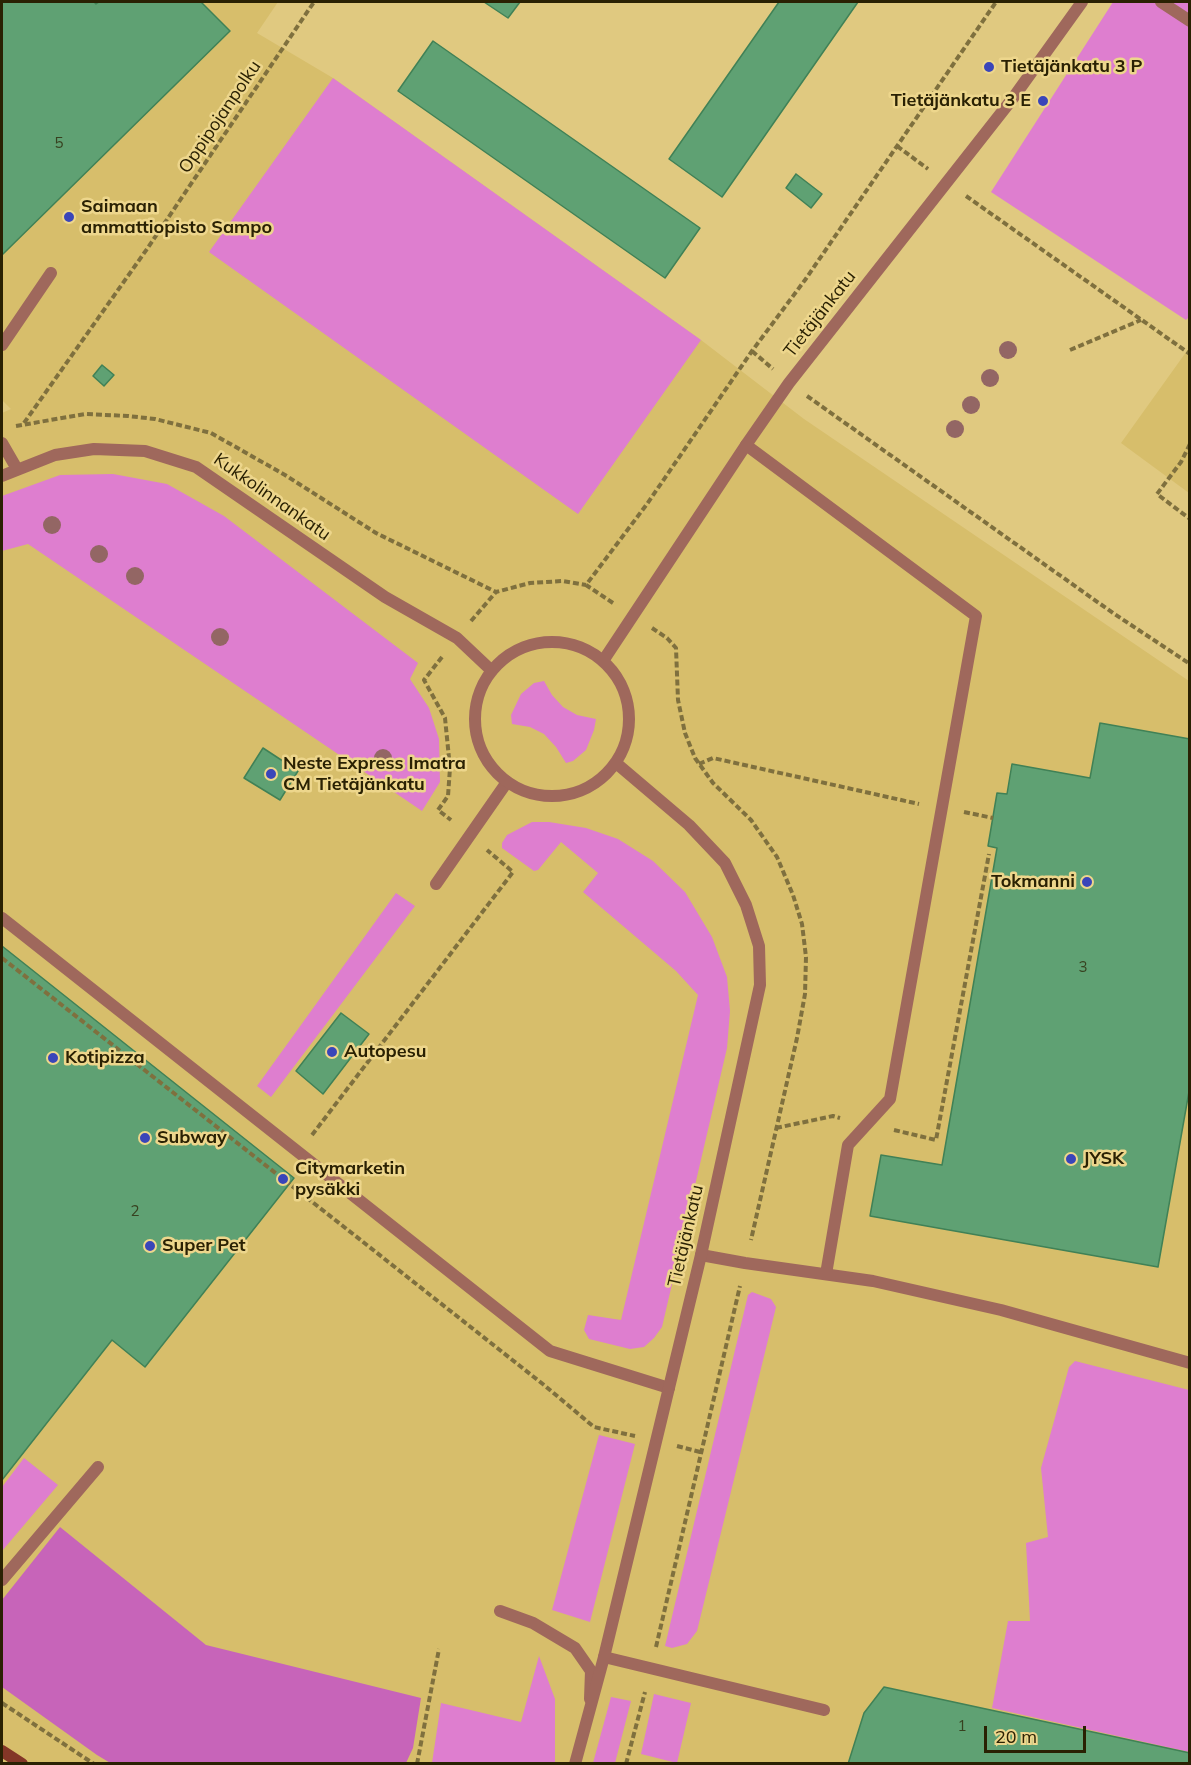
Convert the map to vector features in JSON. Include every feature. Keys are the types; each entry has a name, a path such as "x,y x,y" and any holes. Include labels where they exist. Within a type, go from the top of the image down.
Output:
{"main road":[{"path":"2,1751 22,1764"}],"street":[{"name":"Tietäjänkatu","path":"603,661 789,383 948,183 1082,2"},
{"path":"1161,2 1190,21"},
{"path":"2,345 51,273"},
{"path":"2,443 17,469"},
{"path":"746,445 976,616 890,1099 848,1145 826,1274"},
{"name":"Kukkolinnankatu","path":"2,476 55,455 94,449 145,451 196,467 385,597 457,638 492,671"},
{"path":"541,642 572,644 603,661 619,680 628,707 627,736 616,763 594,784 565,795 535,795 507,782 486,760 475,731 476,700 492,671 512,652 541,642"},
{"name":"Tietäjänkatu","path":"575,1764 604,1657 701,1255 760,985 759,946 746,904 725,863 689,825 616,763"},
{"path":"436,884 507,782"},
{"path":"2,918 550,1351 669,1388"},
{"path":"701,1255 873,1281 1001,1310 1190,1363"},
{"path":"2,1580 98,1467"},
{"path":"501,1611 533,1623 575,1648 591,1671 589,1716"},
{"path":"604,1657 824,1710"}],"path":[{"name":"Oppipojanpolku","path":"314,2 147,249 24,424 85,414 128,416 155,419 211,433 285,475 376,533 496,592"},
{"path":"586,585 647,504 996,2"},
{"path":"897,147 1190,354"},
{"path":"1070,350 1141,320"},
{"path":"849,425 1113,613 1190,664"},
{"path":"1190,444 1181,462 1157,494 1190,519"},
{"path":"482,606 496,592 530,582 563,581 586,585 606,598"},
{"path":"299,1153 513,872 438,810 448,796 450,768 445,718 424,680 431,670"},
{"path":"699,764 713,758 896,800 993,818"},
{"path":"2,958 290,1185"},
{"path":"417,1764 438,1649"},
{"path":"2,1703 94,1764"}],"shaded area":[{"path":"2,2 278,2 257,33 333,78 701,340 804,419 1189,681 1189,1763 2,1764 2,413 11,409 2,400"},
{"path":"1113,2 1189,2 1190,316 1186,320 991,192"},
{"path":"333,78 701,340 578,514 209,252"},
{"path":"1189,348 1189,493 1121,443"},
{"path":"113,474 167,484 224,516 418,663 410,679 429,708 439,739 440,782 422,811 28,544 2,551 2,496 60,475"},
{"path":"544,681 552,695 563,707 577,715 596,719 586,750 573,761 566,763 544,734 530,727 512,724 511,715 521,694 534,683"},
{"path":"532,822 549,822 586,828 618,839 653,861 685,892 712,937 727,977 730,1011 727,1048 662,1327 644,1347 630,1349 589,1339 584,1330 588,1315 621,1320 698,995 676,971 583,892 598,873 561,842 538,870 534,871 502,848 507,835"},
{"path":"396,893 415,906 271,1097 257,1086"},
{"path":"752,1292 771,1299 776,1307 697,1631 687,1644 672,1648 665,1646 748,1295"},
{"path":"1075,1361 1189,1390 1189,1752 992,1708 1008,1621 1030,1621 1026,1543 1048,1537 1041,1468 1069,1367"},
{"path":"599,1435 635,1444 590,1622 552,1610"},
{"path":"24,1458 58,1485 2,1551 2,1487"},
{"path":"60,1527 206,1645 421,1698 413,1748 406,1763 112,1764 97,1755 2,1687 2,1600"},
{"path":"539,1656 555,1699 555,1763 432,1763 441,1703 521,1722"},
{"path":"654,1694 691,1703 677,1763 641,1754"},
{"path":"611,1697 631,1701 615,1763 593,1763"}],"building":[{"path":"2,2 94,2 96,4 99,2 201,2 230,31 2,255"},
{"path":"484,2 520,2 508,18"},
{"path":"779,2 858,2 722,197 669,159"},
{"path":"433,41 700,228 665,278 398,91"},
{"path":"796,174 822,194 811,208 786,188"},
{"path":"102,365 114,375 104,386 93,376"},
{"path":"1100,723 1190,739 1190,1086 1158,1267 870,1216 881,1155 942,1165 997,848 988,846 997,793 1007,794 1012,764 1090,778"},
{"name":"Neste Express Imatra CM Tietäjänkatu","path":"263,748 298,771 280,800 244,778"},
{"path":"2,946 294,1178 145,1367 112,1340 2,1480"},
{"name":"Autopesu","path":"341,1013 369,1034 323,1094 296,1071"},
{"path":"884,1687 1190,1753 1190,1764 848,1764 864,1713"}],"place":[{"name":"Tietäjänkatu 3 P","path":"989,67"},
{"name":"Tietäjänkatu 3 E","path":"1043,101"},
{"name":"Saimaan ammattiopisto Sampo","path":"69,217"},
{"name":"Neste Express Imatra CM Tietäjänkatu","path":"271,774"},
{"name":"Tokmanni","path":"1087,882"},
{"name":"Autopesu","path":"332,1052"},
{"name":"Kotipizza","path":"53,1058"},
{"name":"Subway","path":"145,1138"},
{"name":"JYSK","path":"1071,1159"},
{"name":"Citymarketin pysäkki","path":"283,1179"},
{"name":"Super Pet","path":"150,1246"}]}
